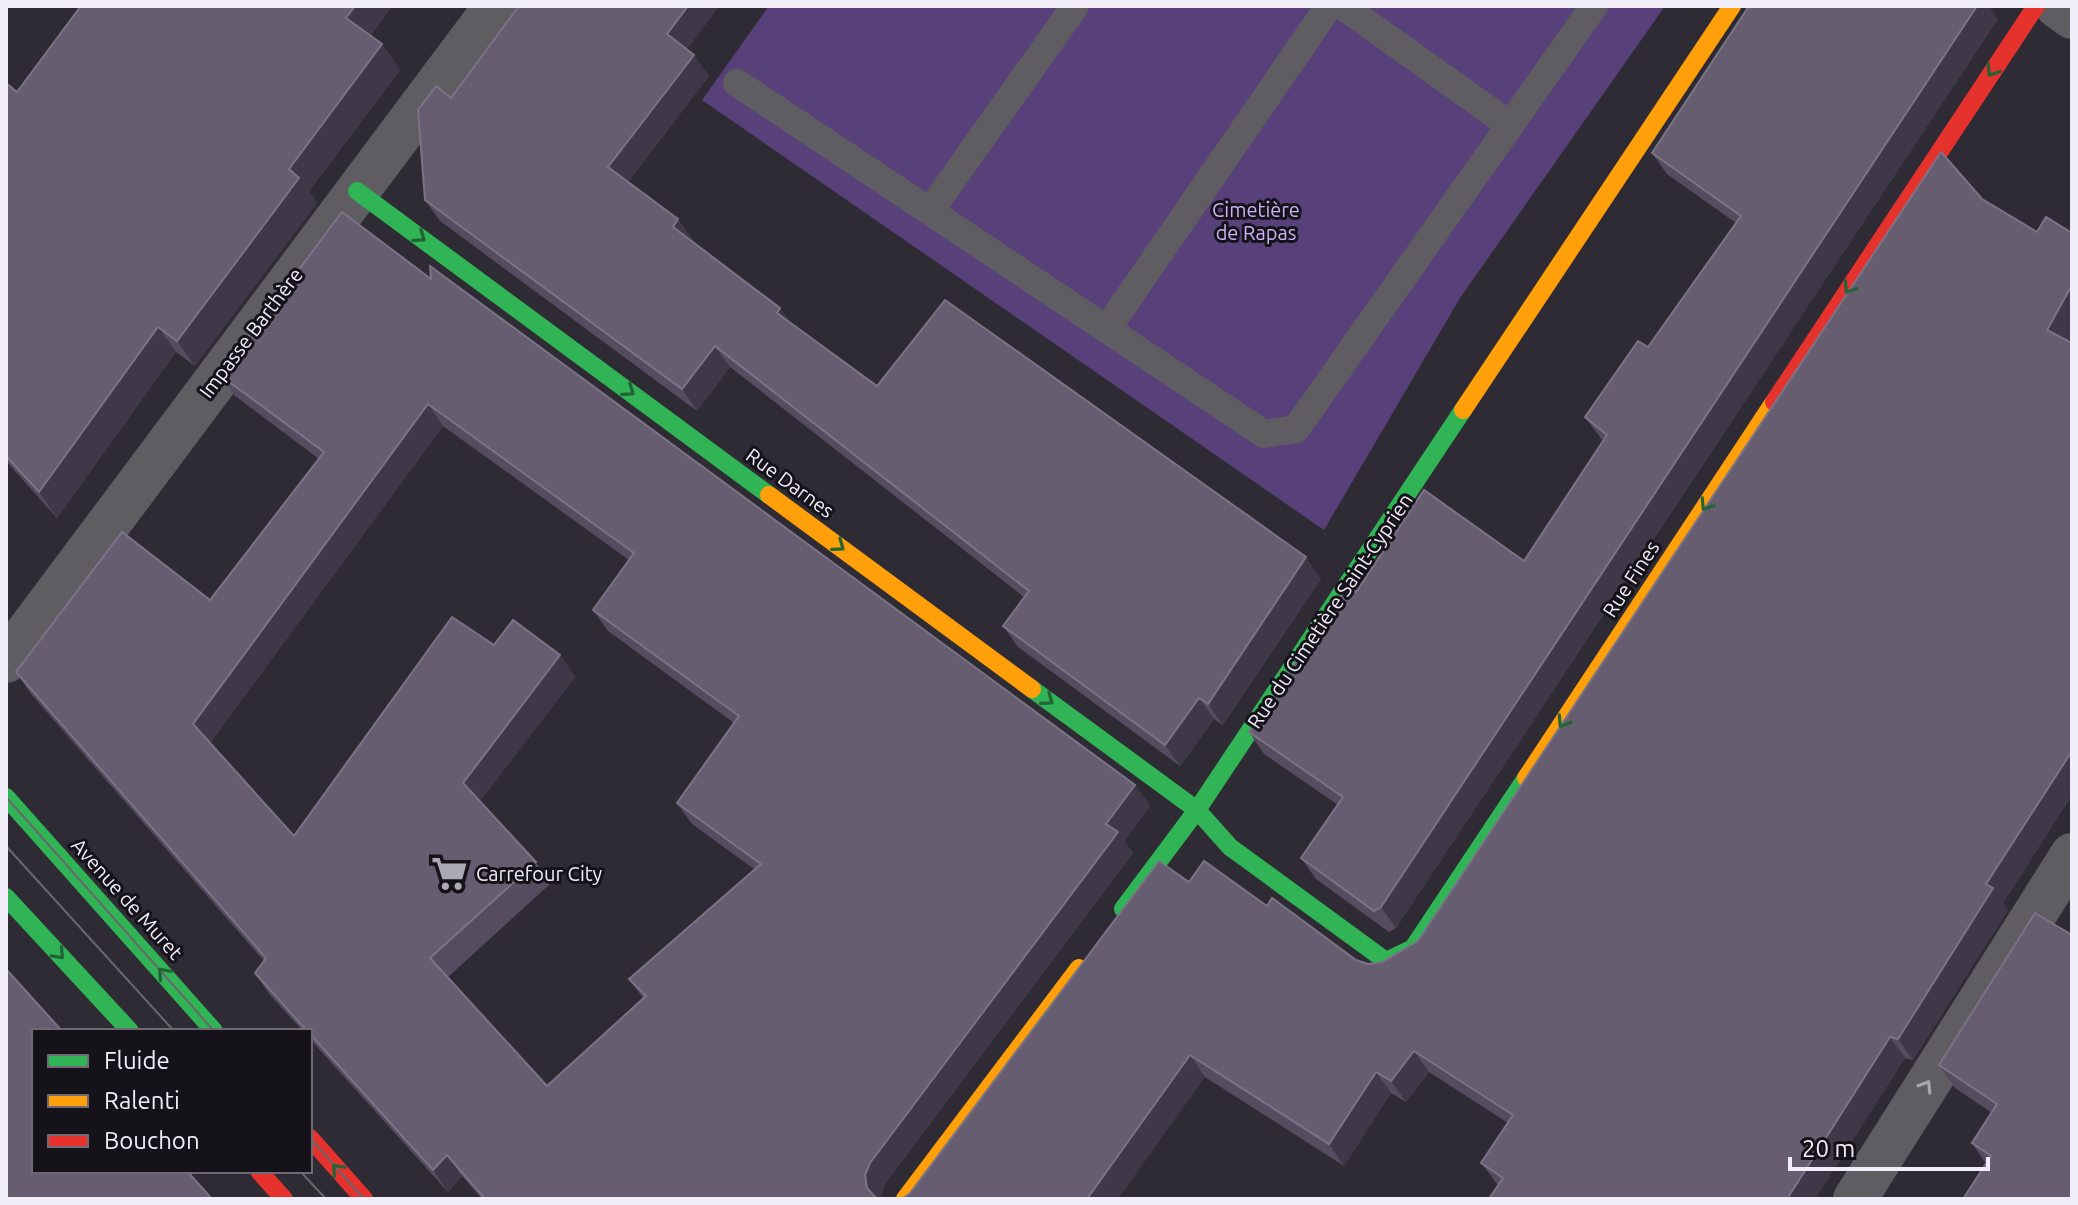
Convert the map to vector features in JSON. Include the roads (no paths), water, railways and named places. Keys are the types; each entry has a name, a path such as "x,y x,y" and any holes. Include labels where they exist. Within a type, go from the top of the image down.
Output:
{"street":[{"name":"Impasse Barthère","path":"6,661 496,6"},
{"name":"Rue du Cimetière Saint-Cyprien","path":"1114,921 1197,810 1732,6"},
{"name":"Rue Fines","path":"1197,810 1230,847 1386,961 1413,948 2036,6"},
{"path":"2057,6 2072,17"},
{"name":"Rue Darnes","path":"357,191 1197,810"},
{"name":"Avenue de Muret","path":"6,797 212,1029"},
{"path":"1855,1199 2072,855"},
{"path":"6,897 128,1029"},
{"path":"905,1199 1095,947"},
{"path":"312,1140 364,1199"},
{"path":"261,1173 284,1199"}],"lane":[{"path":"930,211 1075,6"},
{"path":"1107,329 1329,6"},
{"path":"1343,6 1510,125"},
{"path":"737,83 1264,434 1296,429 1594,6"}],"tram line":[{"path":"6,797 212,1029"},
{"path":"6,846 172,1029"},
{"path":"312,1140 364,1199"},
{"path":"302,1173 326,1199"}],"place":[{"name":"Carrefour City","path":"450,874"}],"park label":[{"name":"Cimetière de Rapas","path":"1256,222"}]}
